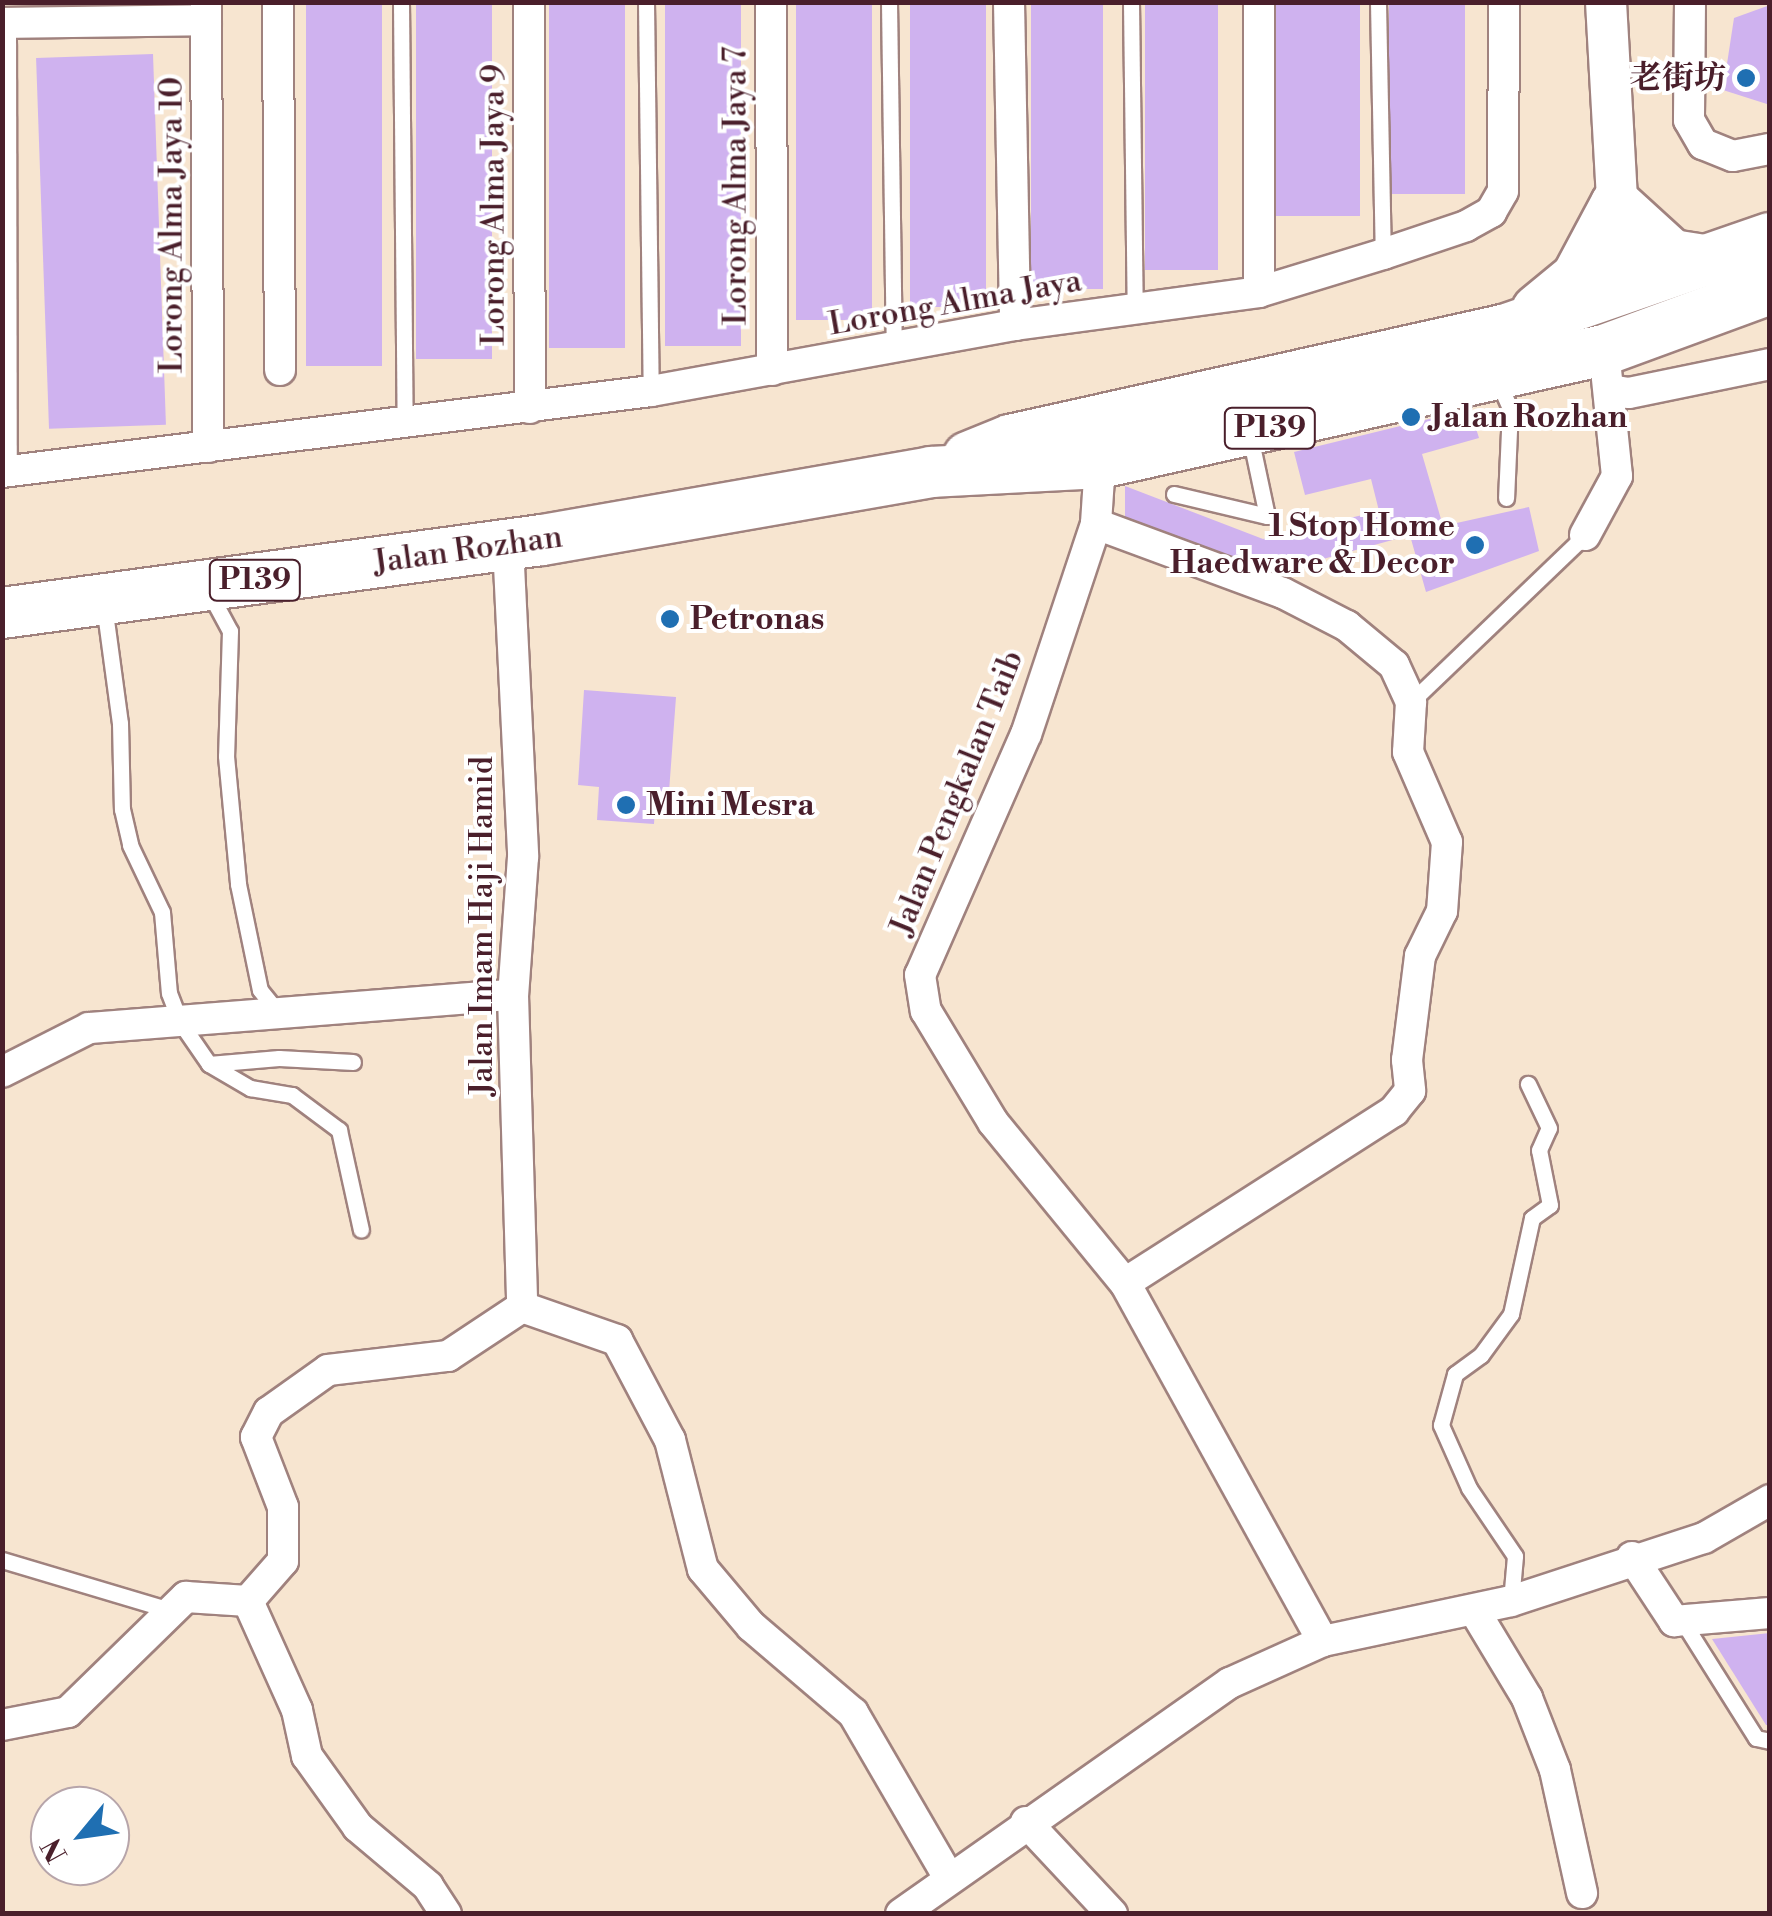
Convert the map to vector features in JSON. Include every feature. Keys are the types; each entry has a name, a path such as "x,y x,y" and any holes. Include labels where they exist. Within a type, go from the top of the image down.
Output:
{"main road":[{"path":"1515,356 1578,276 1616,204 1672,255 1736,285"},
{"name":"Jalan Rozhan","path":"931,472 1010,440 1515,356 1607,370 1736,285 1770,238"},
{"path":"1622,290 1667,314 1736,285"},
{"name":"Jalan Rozhan","path":"2,614 508,545 931,472 1100,463 1249,432 1515,356 1622,290"}],"street":[{"path":"278,2 280,370"},
{"name":"Lorong Alma Jaya 9","path":"529,2 530,408"},
{"name":"Lorong Alma Jaya 7","path":"771,2 772,370"},
{"path":"1009,2 1015,324"},
{"path":"1259,2 1259,292"},
{"name":"Lorong Alma Jaya","path":"208,447 651,391 894,350 1015,324 1259,292 1383,254 1491,212 1503,191 1504,2"},
{"path":"1606,2 1622,290"},
{"path":"1690,2 1688,120 1703,144 1733,156 1770,148"},
{"path":"5,23 206,11"},
{"name":"Lorong Alma Jaya 10","path":"206,11 208,447"},
{"path":"1607,370 1629,393 1770,364"},
{"path":"1585,534 1617,476 1607,370"},
{"path":"6,472 208,447"},
{"name":"Jalan Pengkalan Taib","path":"1100,463 1096,524 1026,734 920,974 926,1011 993,1122 1125,1284"},
{"path":"1096,524 1283,593 1348,626 1394,665 1411,702 1408,752 1447,842 1442,911 1420,956 1407,1060 1410,1091 1394,1111 1125,1284 1324,1642"},
{"name":"Jalan Imam Haji Hamid","path":"508,545 523,858 514,995 522,1307"},
{"path":"2,1072 89,1028 514,995"},
{"path":"248,1601 283,1562 283,1507 256,1437 269,1412 328,1370 448,1356 522,1307 617,1340 670,1440 703,1569 750,1626 853,1713 949,1878"},
{"path":"900,1914 1026,1822 1230,1683 1324,1642 1511,1600 1632,1557 1704,1538 1770,1500"},
{"path":"1632,1557 1674,1621 1770,1613"},
{"path":"2,1725 68,1712 166,1609 186,1597 248,1601"},
{"path":"248,1601 297,1710 306,1756 358,1827 428,1886 446,1914"},
{"path":"1474,1610 1526,1698 1555,1770 1582,1893"},
{"path":"1026,1822 1112,1914"}],"lane":[{"path":"401,2 405,425"},
{"path":"646,2 651,391"},
{"path":"889,2 894,350"},
{"path":"1132,2 1134,310"},
{"path":"1378,2 1383,254"},
{"path":"5,23 6,472"},
{"path":"1506,498 1515,356"},
{"path":"1174,494 1267,516 1249,432"},
{"path":"1411,702 1585,534"},
{"path":"206,586 230,631 226,756 238,884 260,990 280,1016"},
{"path":"104,601 120,723 122,809 130,845 162,912 169,994 180,1022 210,1064 250,1088 305,1102 339,1130 362,1230"},
{"path":"210,1064 279,1058 352,1062"},
{"path":"1511,1600 1515,1556 1470,1488 1441,1425 1455,1374 1481,1355 1511,1314 1532,1218 1550,1205 1539,1150 1549,1128 1528,1084"},
{"path":"2,1560 166,1609"},
{"path":"1683,1622 1756,1738 1770,1741"}],"building":[{"path":"306,2 382,2 382,366 306,366"},
{"path":"416,2 492,2 492,359 416,359"},
{"path":"549,2 625,2 625,348 549,348"},
{"path":"665,2 741,2 741,346 665,346"},
{"path":"796,2 872,2 872,320 796,320"},
{"path":"910,2 986,2 986,307 910,307"},
{"path":"1031,2 1103,2 1103,289 1031,289"},
{"path":"1145,2 1218,2 1218,270 1145,270"},
{"path":"1276,2 1360,2 1360,216 1276,216"},
{"path":"1389,2 1465,2 1465,194 1389,194"},
{"path":"1770,5 1770,105 1723,90 1734,18"},
{"path":"153,54 166,425 49,429 36,58"},
{"path":"1470,409 1479,438 1422,454 1443,526 1529,507 1539,551 1426,592 1411,539 1440,527 1257,577 1125,521 1125,486 1263,539 1379,511 1371,479 1305,495 1294,452"},
{"path":"584,690 676,697 669,792 656,791 654,824 597,820 599,787 578,785"},
{"path":"1770,1633 1770,1725 1766,1725 1712,1639"}],"place":[{"name":"老街坊","path":"1746,78"},
{"name":"Jalan Rozhan","path":"1411,417"},
{"name":"1 Stop Home Haedware & Decor","path":"1475,545"},
{"name":"Petronas","path":"670,619"},
{"name":"Mini Mesra","path":"626,805"}]}
